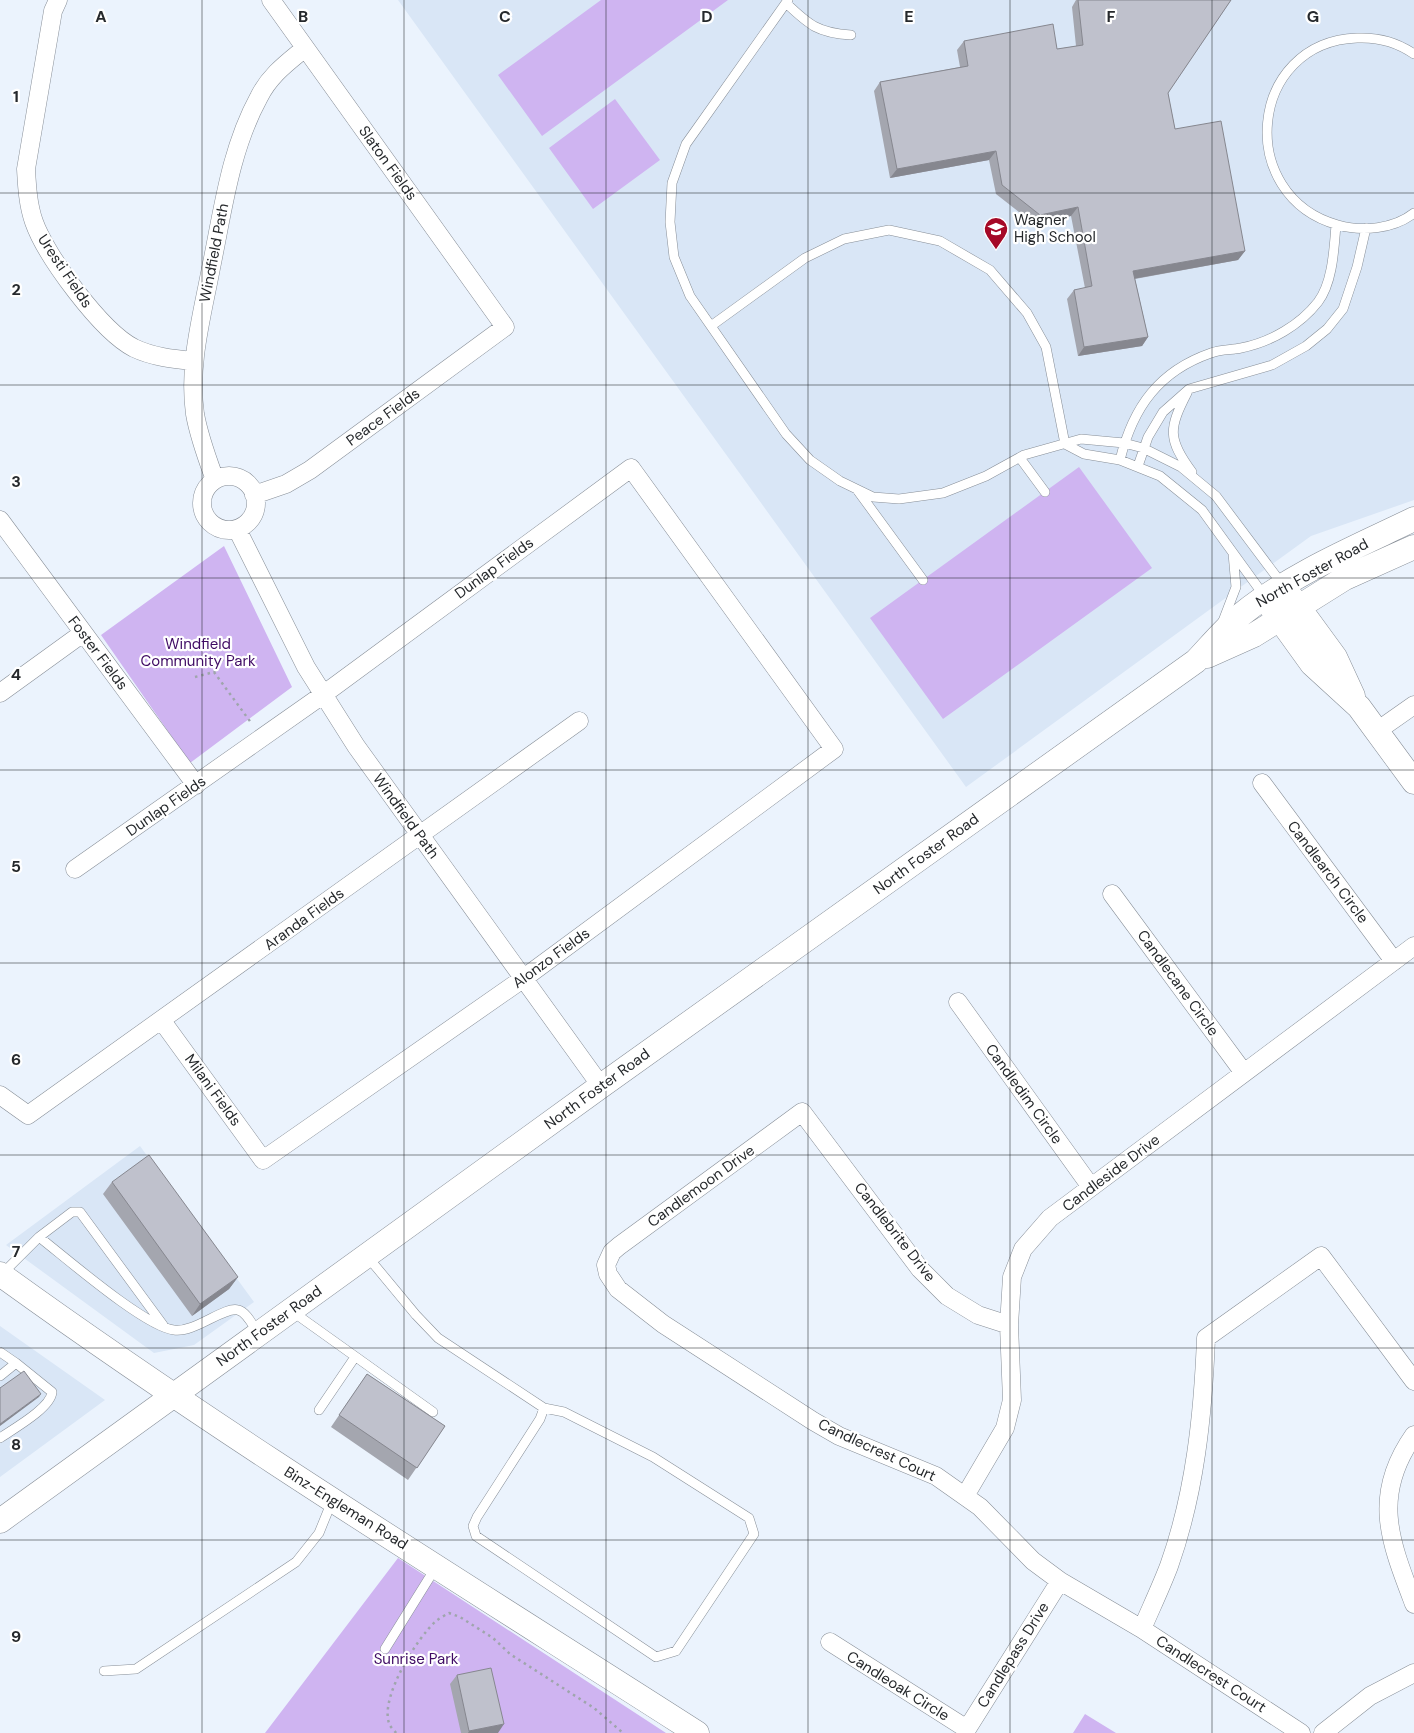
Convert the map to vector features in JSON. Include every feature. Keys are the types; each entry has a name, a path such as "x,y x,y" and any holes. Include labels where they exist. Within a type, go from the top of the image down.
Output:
{"main road":[{"name":"North Foster Road","path":"0,1521 601,1086 1196,661 1242,614 1274,592 1329,560 1414,518"},
{"name":"North Foster Road","path":"1196,661 1254,635 1345,578 1414,547"},
{"path":"1274,592 1289,612 1335,657 1359,707 1414,782"},
{"name":"Binz-Engleman Road","path":"0,1275 172,1396 697,1733"}],"street":[{"name":"Uresti Fields","path":"58,0 53,11 26,169 27,195 33,220 43,244 98,319 116,336 150,354 193,361"},
{"name":"Slaton Fields","path":"271,0 505,327"},
{"name":"Windfield Path","path":"216,480 204,448 195,414 193,361 229,178 242,133 259,96 277,70 305,48"},
{"name":"Peace Fields","path":"254,494 286,484 310,470 505,327"},
{"name":"Dunlap Fields","path":"75,869 324,694 631,468 834,749"},
{"path":"234,477 242,480 254,494 256,505 253,515 246,524 237,529 227,530 218,528 204,514 203,494 208,486 216,480 234,477"},
{"name":"Foster Fields","path":"0,520 196,785"},
{"name":"Windfield Path","path":"237,529 306,666 356,746 601,1086"},
{"path":"0,693 83,633"},
{"path":"1377,731 1414,704"},
{"name":"Aranda Fields","path":"0,1095 28,1115 579,721"},
{"name":"Alonzo Fields","path":"263,1160 524,978 834,749"},
{"name":"Candlearch Circle","path":"1262,783 1394,961"},
{"name":"Candlecane Circle","path":"1112,894 1244,1073"},
{"name":"Candleside Drive","path":"965,1496 1005,1428 1012,1400 1009,1325 1012,1277 1023,1249 1050,1218 1414,946"},
{"name":"Candledim Circle","path":"958,1002 1092,1187"},
{"name":"Milani Fields","path":"162,1021 263,1160"},
{"name":"Candlemoon Drive","path":"606,1265 612,1252 802,1112"},
{"name":"Candlebrite Drive","path":"802,1112 920,1269 947,1296 978,1315 1009,1325"},
{"path":"1142,1629 1169,1566 1189,1495 1201,1423 1206,1338 1322,1256 1414,1381"},
{"name":"Candlecrest Court","path":"606,1265 608,1274 618,1289 663,1324 839,1436 936,1476 965,1496 997,1523 1033,1561 1060,1581 1142,1629 1301,1733"},
{"path":"1414,1435 1402,1452 1392,1475 1387,1500 1388,1526 1394,1551 1414,1604"},
{"name":"Candlepass Drive","path":"967,1729 1060,1581"},
{"name":"Candleoak Circle","path":"830,1642 967,1729"},
{"path":"1323,1733 1370,1696 1414,1673"}],"lane":[{"path":"851,35 831,34 812,27 787,1 686,144 672,183 670,222 674,257 690,296 786,434 810,460 840,481 873,497 899,499 943,493 986,476 1020,458 1081,439 1124,443 1143,448 1181,467 1216,496 1274,592"},
{"path":"1414,54 1401,45 1372,37 1342,38 1314,49 1290,68 1274,93 1266,122 1267,152 1278,180 1297,204 1322,221 1351,229 1381,228 1414,213"},
{"path":"1120,460 1124,443 1137,410 1174,370 1213,352 1243,348 1266,340 1292,327 1319,301 1332,267 1336,225"},
{"path":"1138,466 1143,448 1163,412 1189,389 1272,365 1306,346 1327,329 1343,309 1357,267 1366,228"},
{"path":"711,326 806,258 844,239 889,230 940,242 990,270 1027,313 1046,348 1066,444 1084,454 1120,460 1160,476 1202,510 1233,553 1274,592"},
{"path":"1189,389 1174,418 1173,439 1182,458 1203,486"},
{"path":"1020,458 1045,492"},
{"path":"857,489 923,580"},
{"path":"1215,641 1236,587 1233,553"},
{"path":"0,1275 39,1237 72,1212 80,1212 164,1326"},
{"path":"39,1237 135,1312 164,1326 174,1330 195,1327 228,1310 238,1310 245,1314 259,1333"},
{"path":"367,1255 438,1338 544,1408 564,1412 653,1457 748,1518 754,1534 676,1650 656,1657 476,1536 473,1526 477,1517 540,1419 544,1408"},
{"path":"290,1310 433,1412"},
{"path":"0,1352 52,1392 52,1398 46,1405 0,1438"},
{"path":"319,1410 355,1357"},
{"path":"8,1384 0,1376 16,1363"},
{"path":"24,1408 30,1417"},
{"path":"5,1422 11,1430"},
{"path":"104,1672 136,1669 296,1562 319,1533 333,1499"},
{"path":"384,1649 437,1566"}],"path":[{"path":"195,677 214,672 223,659"},
{"path":"214,672 262,738"},
{"path":"396,1733 389,1723 388,1707 392,1690 426,1632 437,1620 449,1613 460,1617 493,1638 510,1654 594,1708 623,1733"}],"shaded area":[{"name":"Wagner High School","path":"398,0 1414,0 1414,500 1311,536 966,787"},
{"path":"140,1146 254,1302 194,1345 154,1353 6,1245"},
{"path":"0,1326 105,1400 0,1477"}],"green space":[{"path":"601,0 728,0 542,136 498,75"},
{"path":"615,99 660,160 593,209 549,148"},
{"path":"1079,467 1152,568 943,719 870,618"},
{"name":"Windfield Community Park","path":"224,546 292,687 190,763 101,635"},
{"name":"Sunrise Park","path":"398,1558 666,1733 265,1733"},
{"path":"1085,1714 1116,1733 1073,1733"}],"building":[{"path":"1078,0 1231,0 1168,93 1175,129 1221,121 1245,251 1133,271 1148,337 1084,347 1074,290 1092,286 1078,207 1040,215 1002,185 996,151 897,169 880,82 968,66 964,41 1053,24 1057,49 1083,45"},
{"path":"149,1155 238,1277 200,1304 112,1182"},
{"path":"24,1371 41,1394 0,1424 0,1388"},
{"path":"367,1374 445,1426 417,1468 339,1415"},
{"path":"491,1668 504,1724 469,1731 457,1675"}],"place":[{"name":"Wagner High School","path":"996,250"}]}
